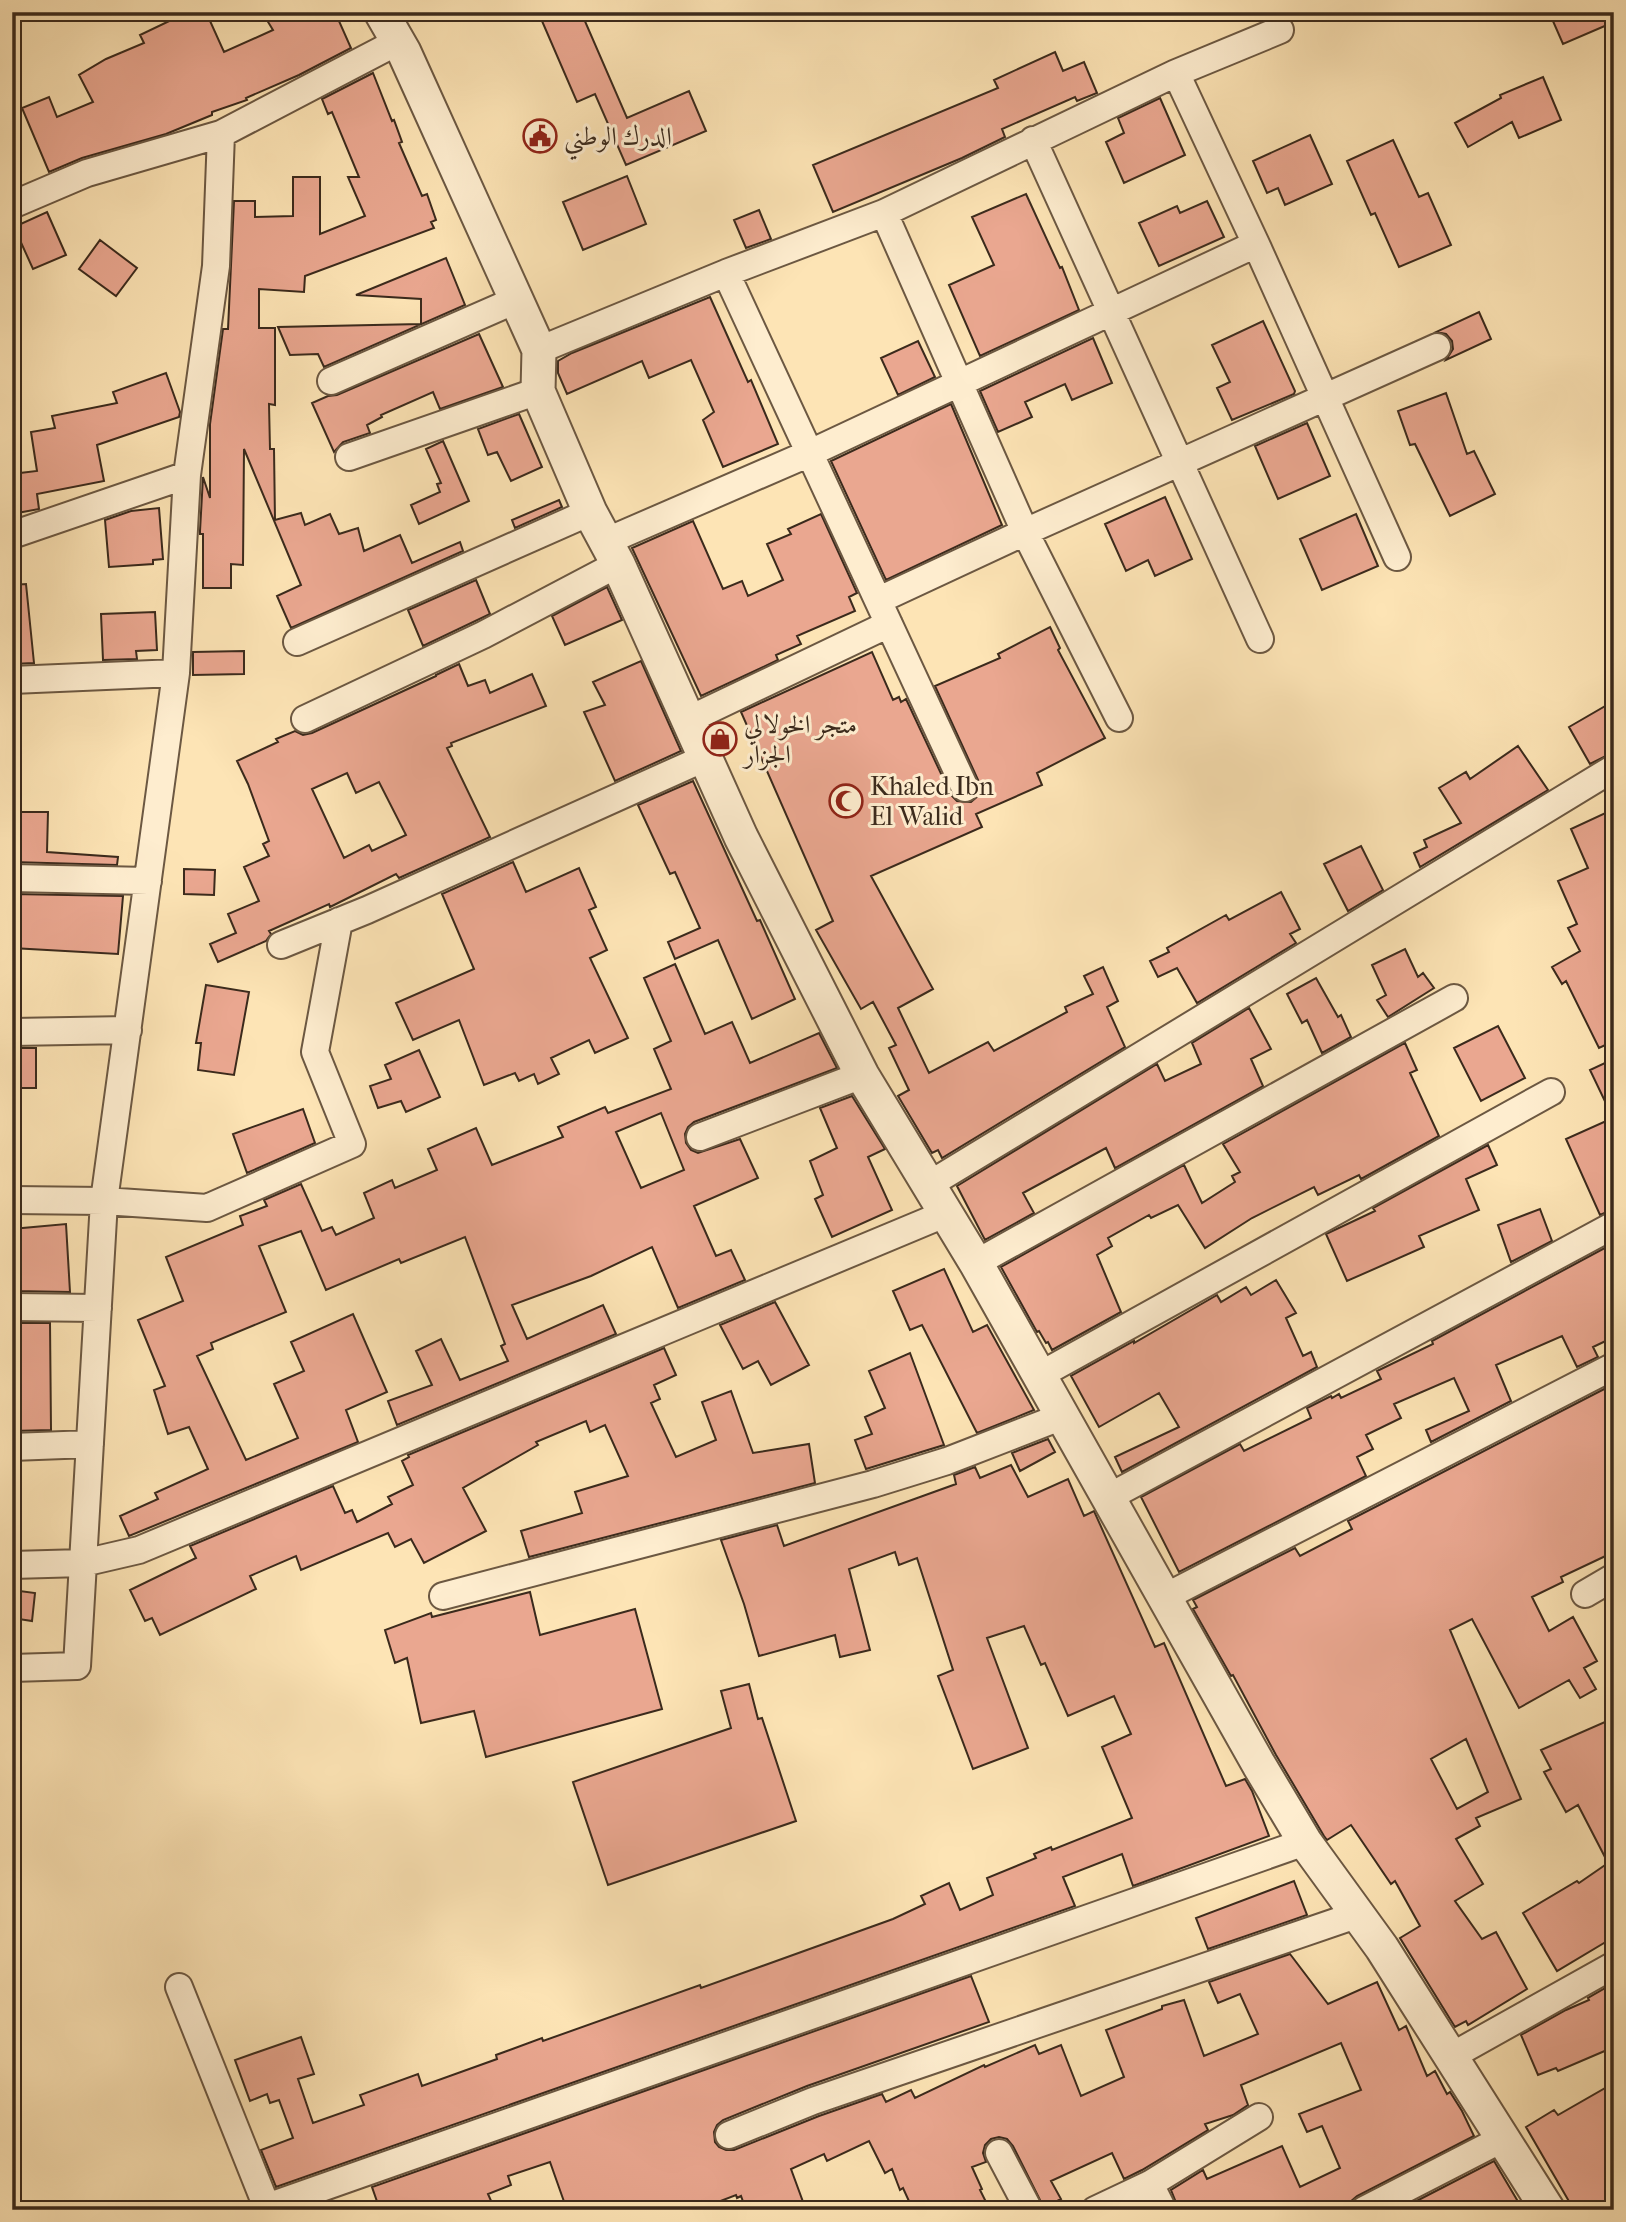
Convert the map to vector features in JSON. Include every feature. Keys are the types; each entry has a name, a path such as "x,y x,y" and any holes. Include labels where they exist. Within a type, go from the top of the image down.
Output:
{"street":[{"path":"381,12 404,52 540,350 538,391 590,512 612,552 690,719 741,836 862,1075 976,1263 1305,1842 1382,1948 1548,2210"},
{"path":"540,350 726,273 884,213 1176,73 1280,30"},
{"path":"12,205 87,173 222,134 397,42"},
{"path":"1176,73 1397,557"},
{"path":"12,1668 77,1666 104,1201 176,673 187,475 216,266 222,134"},
{"path":"1033,140 1260,639"},
{"path":"884,213 1025,532 1119,718"},
{"path":"304,719 483,635 612,552 810,453 1256,244"},
{"path":"726,273 965,788"},
{"path":"331,381 516,300"},
{"path":"690,719 1025,532 1437,346"},
{"path":"349,457 538,391"},
{"path":"12,534 187,475"},
{"path":"297,642 590,512"},
{"path":"12,680 176,673"},
{"path":"281,945 707,757"},
{"path":"930,1184 1614,768"},
{"path":"12,878 148,881"},
{"path":"12,1200 104,1201 207,1208 352,1144 315,1052 339,921"},
{"path":"976,1263 1454,998"},
{"path":"12,1032 128,1030"},
{"path":"700,1136 862,1075"},
{"path":"1040,1375 1551,1092"},
{"path":"12,1565 83,1563 139,1550 947,1213"},
{"path":"1109,1497 1614,1225"},
{"path":"12,1307 98,1308"},
{"path":"1165,1597 1614,1366"},
{"path":"443,1596 873,1485 947,1461 1063,1416"},
{"path":"12,1447 90,1444"},
{"path":"1585,1594 1614,1577"},
{"path":"179,1987 267,2208 1305,1842"},
{"path":"729,2135 813,2101 1356,1915"},
{"path":"1450,2057 1614,1965"},
{"path":"1095,2210 1150,2183 1259,2117"},
{"path":"1364,2210 1503,2139"},
{"path":"999,2153 1029,2210"},
{"path":"1150,2183 1163,2210"}],"building":[{"path":"188,12 206,12 224,52 273,30 262,12 335,12 351,48 246,98 247,100 212,112 212,115 166,134 82,158 49,172 22,108 49,97 57,117 93,102 79,75 106,59 144,43 140,35"},
{"path":"563,12 581,12 627,118 689,91 706,131 626,165 595,94 577,102 542,21"},
{"path":"1549,12 1614,12 1614,22 1563,44"},
{"path":"1055,52 1063,71 1084,62 1097,93 1077,101 1075,97 1002,129 1005,137 833,212 813,165 998,88 994,80"},
{"path":"373,73 392,121 394,120 402,142 399,143 422,196 427,194 436,220 431,222 434,228 305,276 304,292 259,289 259,328 275,328 275,405 269,404 270,449 274,449 275,520 301,513 305,525 330,514 339,534 358,528 364,551 400,535 412,563 460,542 463,551 291,628 277,596 301,585 244,449 243,565 231,564 231,588 203,588 203,534 200,534 200,531 203,477 210,498 210,424 223,329 228,329 234,201 255,201 255,217 293,216 293,177 320,177 320,234 365,216 348,177 359,177 332,112 328,114 322,99"},
{"path":"1543,77 1561,120 1519,138 1512,122 1468,147 1455,123 1501,98 1500,95"},
{"path":"1160,98 1185,155 1124,183 1106,142 1124,133 1118,118"},
{"path":"1310,135 1332,184 1285,205 1278,188 1267,193 1253,161"},
{"path":"1393,140 1419,197 1428,193 1451,245 1399,267 1375,213 1371,215 1347,161"},
{"path":"627,176 646,224 583,250 563,202"},
{"path":"1026,194 1060,268 1062,267 1079,310 980,356 949,285 994,265 972,217"},
{"path":"1207,201 1224,237 1159,266 1139,223 1177,206 1180,213"},
{"path":"759,210 771,239 746,248 734,220"},
{"path":"47,212 66,255 33,269 14,227"},
{"path":"100,240 137,268 116,296 79,269"},
{"path":"446,258 465,305 324,367 318,354 290,355 278,327 421,324 421,299 356,295"},
{"path":"710,297 748,382 751,380 778,444 723,467 703,420 714,412 691,360 649,378 642,361 567,394 558,373 558,361"},
{"path":"1479,312 1491,339 1446,360 1453,349 1452,341 1446,334 1436,332"},
{"path":"1263,321 1295,391 1294,394 1232,420 1217,388 1230,382 1212,345"},
{"path":"479,334 503,387 440,409 433,392 381,415 382,417 367,425 370,433 343,442 334,452 312,403 337,395"},
{"path":"1093,338 1112,383 1072,400 1065,384 1025,402 1032,417 998,432 980,391"},
{"path":"918,341 935,377 898,395 881,358"},
{"path":"166,373 180,412 179,417 97,445 104,481 37,494 39,509 12,514 12,474 37,471 31,432 55,428 52,416 117,403 113,392"},
{"path":"1446,393 1467,454 1474,451 1495,494 1450,516 1415,444 1410,445 1398,411"},
{"path":"951,404 1002,525 886,580 831,461"},
{"path":"519,414 542,467 511,481 497,452 488,455 478,429"},
{"path":"1307,423 1330,476 1278,499 1255,446"},
{"path":"443,441 469,501 419,524 411,505 440,492 437,484 441,483 426,449"},
{"path":"1165,497 1192,559 1155,576 1148,560 1126,571 1105,524"},
{"path":"559,500 562,507 515,528 512,520"},
{"path":"159,508 163,559 153,560 153,564 109,567 105,520 131,511"},
{"path":"821,514 857,593 849,597 855,611 797,636 801,644 776,655 778,660 701,696 632,548 693,521 723,589 742,581 748,596 783,580 767,544 791,534 788,529"},
{"path":"1356,514 1378,566 1322,590 1300,539"},
{"path":"476,580 490,614 423,646 408,610"},
{"path":"26,584 34,663 12,664 12,585"},
{"path":"607,587 622,620 565,645 552,616"},
{"path":"155,612 157,650 136,651 137,659 103,660 101,614"},
{"path":"1050,627 1060,648 1058,650 1105,738 1037,773 1042,785 976,814 982,827 871,876 933,989 898,1008 929,1073 988,1042 994,1051 1067,1012 1065,1007 1093,994 1084,976 1103,967 1118,1001 1107,1007 1125,1047 942,1158 938,1150 932,1153 898,1096 909,1090 889,1048 896,1045 873,1002 861,1009 816,930 833,921 741,712 872,652 893,700 899,697 901,702 906,699 951,795 957,801 971,802 981,789 979,782 935,686 1000,658 998,654"},
{"path":"244,651 244,674 193,675 193,652"},
{"path":"641,661 681,751 615,781 584,712 605,705 593,682"},
{"path":"459,664 468,686 485,680 490,693 532,674 546,706 451,743 452,746 447,748 490,837 399,878 396,874 330,907 329,904 269,931 271,934 266,941 218,962 210,944 236,933 228,914 259,901 244,867 269,856 263,844 269,841 237,761 278,742 276,739 295,731 303,735 312,733","holes":["347,773 356,793 379,782 406,835 372,851 369,845 344,858 312,789"]},
{"path":"1614,701 1614,752 1590,764 1569,727"},
{"path":"1518,746 1548,790 1420,867 1414,853 1427,847 1424,840 1461,823 1439,788 1466,772 1470,779"},
{"path":"693,781 795,999 752,1019 718,940 675,959 668,942 700,928 675,872 670,874 638,805"},
{"path":"1614,809 1614,1041 1599,1048 1566,981 1562,984 1552,967 1580,951 1568,928 1577,924 1558,881 1588,868 1571,829"},
{"path":"12,812 48,812 47,852 118,857 117,865 12,862"},
{"path":"1361,846 1383,890 1348,911 1324,864"},
{"path":"513,862 526,892 579,868 596,907 589,910 607,950 590,958 628,1038 595,1053 589,1040 551,1058 559,1074 538,1084 534,1074 519,1081 515,1073 484,1085 459,1020 413,1040 396,1003 474,969 442,894"},
{"path":"184,869 215,870 214,895 184,894"},
{"path":"1281,892 1300,929 1290,934 1296,943 1197,1003 1177,968 1158,977 1150,961 1169,952 1167,948 1226,915 1229,920"},
{"path":"12,894 123,896 118,954 12,948"},
{"path":"1405,949 1418,977 1423,973 1434,988 1388,1017 1377,1000 1386,995 1372,965"},
{"path":"675,964 705,1034 732,1022 750,1063 819,1033 837,1068 694,1122 688,1127 685,1134 686,1143 691,1150 698,1153 740,1139 758,1178 694,1206 716,1256 731,1250 745,1280 678,1308 652,1247 591,1276 512,1305 527,1339 603,1305 616,1334 397,1425 388,1401 432,1385 416,1351 441,1339 460,1380 508,1361 501,1346 505,1344 465,1237 401,1263 399,1259 326,1290 301,1231 259,1246 286,1312 211,1343 213,1349 197,1356 246,1460 298,1438 274,1384 304,1371 291,1342 353,1314 387,1392 346,1410 358,1442 129,1536 120,1516 158,1499 155,1493 208,1469 189,1427 168,1434 154,1390 165,1386 138,1320 183,1301 166,1257 243,1225 240,1216 267,1206 264,1200 301,1184 322,1231 332,1227 336,1235 374,1218 364,1193 392,1180 395,1188 437,1170 428,1149 476,1128 492,1165 563,1137 558,1127 605,1107 608,1113 671,1089 654,1049 671,1041 644,978","holes":["661,1113 684,1170 641,1188 616,1132"]},
{"path":"1316,978 1338,1017 1341,1015 1351,1037 1322,1053 1307,1020 1302,1023 1287,994"},
{"path":"206,985 249,992 234,1075 198,1070 201,1043 196,1043"},
{"path":"1249,1008 1271,1049 1251,1059 1263,1086 1115,1168 1106,1148 1023,1193 1034,1213 985,1240 957,1186 1157,1064 1165,1081 1201,1064 1192,1043"},
{"path":"1498,1026 1525,1078 1481,1101 1454,1048"},
{"path":"1405,1043 1417,1070 1410,1073 1439,1136 1361,1179 1359,1175 1318,1195 1314,1187 1252,1218 1205,1248 1178,1205 1151,1218 1149,1215 1108,1238 1112,1246 1097,1255 1121,1312 1052,1350 1039,1331 1037,1332 1001,1267 1184,1165 1202,1203 1235,1182 1232,1176 1240,1172 1223,1144"},
{"path":"12,1048 36,1048 36,1088 12,1088"},
{"path":"419,1050 440,1097 406,1112 401,1101 378,1108 370,1086 391,1079 385,1065"},
{"path":"1607,1062 1614,1076 1614,1209 1600,1215 1566,1139 1613,1118 1590,1070"},
{"path":"852,1096 885,1149 868,1157 892,1210 832,1237 815,1199 823,1195 810,1161 837,1148 820,1108"},
{"path":"303,1109 315,1143 247,1173 233,1134"},
{"path":"1488,1145 1497,1165 1466,1179 1479,1210 1419,1236 1424,1247 1347,1281 1326,1234 1375,1211 1373,1208"},
{"path":"1540,1209 1552,1241 1511,1262 1498,1225"},
{"path":"66,1224 70,1292 15,1291 12,1275 12,1229"},
{"path":"1614,1243 1614,1337 1593,1347 1598,1357 1577,1367 1562,1336 1496,1365 1511,1401 1431,1442 1426,1430 1469,1411 1454,1378 1394,1404 1401,1418 1366,1435 1373,1449 1357,1457 1366,1476 1179,1572 1141,1497 1240,1444 1244,1451 1311,1418 1307,1408 1331,1396 1332,1398 1339,1394 1341,1398 1381,1379 1377,1371 1433,1344 1432,1341"},
{"path":"944,1269 973,1332 987,1325 1034,1410 977,1433 922,1325 910,1330 893,1291"},
{"path":"1276,1280 1296,1313 1286,1318 1303,1356 1311,1352 1317,1367 1122,1472 1115,1457 1179,1427 1159,1393 1099,1427 1071,1376 1217,1295 1221,1302 1246,1287 1251,1295"},
{"path":"775,1302 809,1365 771,1385 758,1361 743,1369 720,1325"},
{"path":"12,1323 50,1323 51,1430 12,1431"},
{"path":"664,1348 676,1375 654,1385 660,1399 651,1403 676,1457 716,1440 702,1402 731,1391 753,1453 809,1444 815,1483 529,1557 521,1531 582,1513 575,1492 628,1476 605,1425 590,1432 586,1421 536,1442 538,1445 463,1488 486,1531 424,1563 411,1539 395,1547 388,1533 301,1570 296,1556 250,1576 256,1589 160,1635 152,1618 145,1621 130,1590 196,1558 190,1546 333,1486 345,1513 352,1510 357,1522 392,1504 388,1497 413,1485 402,1461 409,1457 408,1455"},
{"path":"910,1353 944,1445 866,1469 855,1440 872,1434 865,1417 885,1408 869,1371"},
{"path":"1612,1385 1614,1552 1561,1577 1563,1582 1532,1597 1549,1631 1573,1617 1597,1661 1584,1668 1596,1689 1580,1698 1569,1680 1519,1708 1472,1619 1450,1630 1521,1799 1476,1818 1480,1826 1456,1839 1483,1884 1455,1901 1482,1939 1496,1932 1527,1989 1468,2025 1466,2021 1455,2027 1400,1938 1420,1926 1395,1881 1391,1884 1351,1825 1327,1840 1324,1836 1193,1609 1197,1607 1193,1600 1295,1548 1300,1556 1352,1529 1348,1521","holes":["1466,1739 1488,1792 1457,1809 1431,1759"]},
{"path":"1048,1439 1055,1452 1020,1471 1012,1453"},
{"path":"1011,1465 1028,1497 1068,1479 1084,1516 1094,1511 1155,1647 1164,1643 1226,1786 1245,1779 1269,1836 1133,1886 1122,1854 1063,1877 1075,1906 276,2187 261,2150 293,2138 279,2100 270,2103 267,2094 250,2101 235,2060 301,2037 314,2074 298,2079 313,2123 364,2105 360,2095 418,2074 422,2086 497,2059 496,2055 542,2038 543,2041 700,1985 701,1988 893,1919 925,1904 921,1896 949,1883 960,1910 993,1895 987,1878 1036,1858 1034,1854 1051,1847 1052,1850 1132,1818 1102,1747 1131,1734 1114,1696 1068,1716 1045,1663 1041,1665 1024,1626 987,1638 1028,1748 973,1769 938,1676 953,1670 917,1558 899,1565 895,1552 849,1569 870,1650 840,1657 835,1635 759,1656 721,1540 777,1525 784,1546 956,1484 954,1475 975,1467 980,1478"},
{"path":"12,1590 35,1593 32,1621 12,1618"},
{"path":"530,1592 540,1635 635,1609 662,1709 486,1757 474,1711 421,1723 407,1658 395,1663 385,1630 431,1613 432,1617"},
{"path":"749,1684 758,1719 762,1718 796,1821 608,1885 573,1782 731,1728 721,1691"},
{"path":"1614,1718 1614,1937 1557,1971 1523,1913 1577,1881 1579,1883 1608,1863 1578,1805 1566,1812 1544,1772 1551,1769 1541,1750"},
{"path":"1294,1881 1307,1915 1208,1949 1196,1918"},
{"path":"1290,1954 1328,2004 1377,1982 1399,2030 1406,2026 1427,2076 1435,2071 1447,2094 1450,2092 1462,2111 1474,2136 1357,2196 1350,2202 1348,2210 1179,2210 1171,2190 1203,2170 1207,2179 1282,2146 1300,2187 1340,2168 1322,2126 1307,2132 1299,2114 1361,2090 1341,2043 1241,2085 1248,2105 1233,2115 1205,2124 1208,2130 1124,2179 1112,2153 1051,2181 1061,2199 1044,2208 1013,2146 1007,2139 999,2137 991,2139 985,2145 983,2153 986,2162 972,2167 990,2210 913,2210 903,2188 900,2190 892,2169 885,2173 869,2141 827,2161 824,2154 791,2169 806,2210 746,2210 741,2196 737,2198 736,2195 697,2210 567,2210 550,2162 508,2176 511,2185 488,2194 492,2203 473,2210 380,2210 372,2187 971,1976 989,2022 807,2086 723,2120 714,2132 715,2142 726,2150 734,2150 882,2094 886,2102 911,2090 915,2098 984,2065 985,2067 1035,2045 1039,2054 1061,2045 1081,2096 1124,2077 1106,2030 1162,2009 1162,2006 1184,2000 1204,2056 1258,2034 1240,1994 1218,2003 1209,1982"},
{"path":"1614,1983 1614,2047 1558,2071 1556,2068 1538,2075 1521,2035 1589,2000 1588,1998"},
{"path":"1614,2083 1614,2210 1574,2210 1526,2127 1554,2110 1558,2115"},
{"path":"1494,2161 1523,2210 1399,2210"}],"place":[{"name":"الدرك الوطني","path":"540,136"},
{"name":"متجر الخولالي الجزار","path":"720,739"},
{"name":"Khaled Ibn El Walid","path":"846,801"}]}
